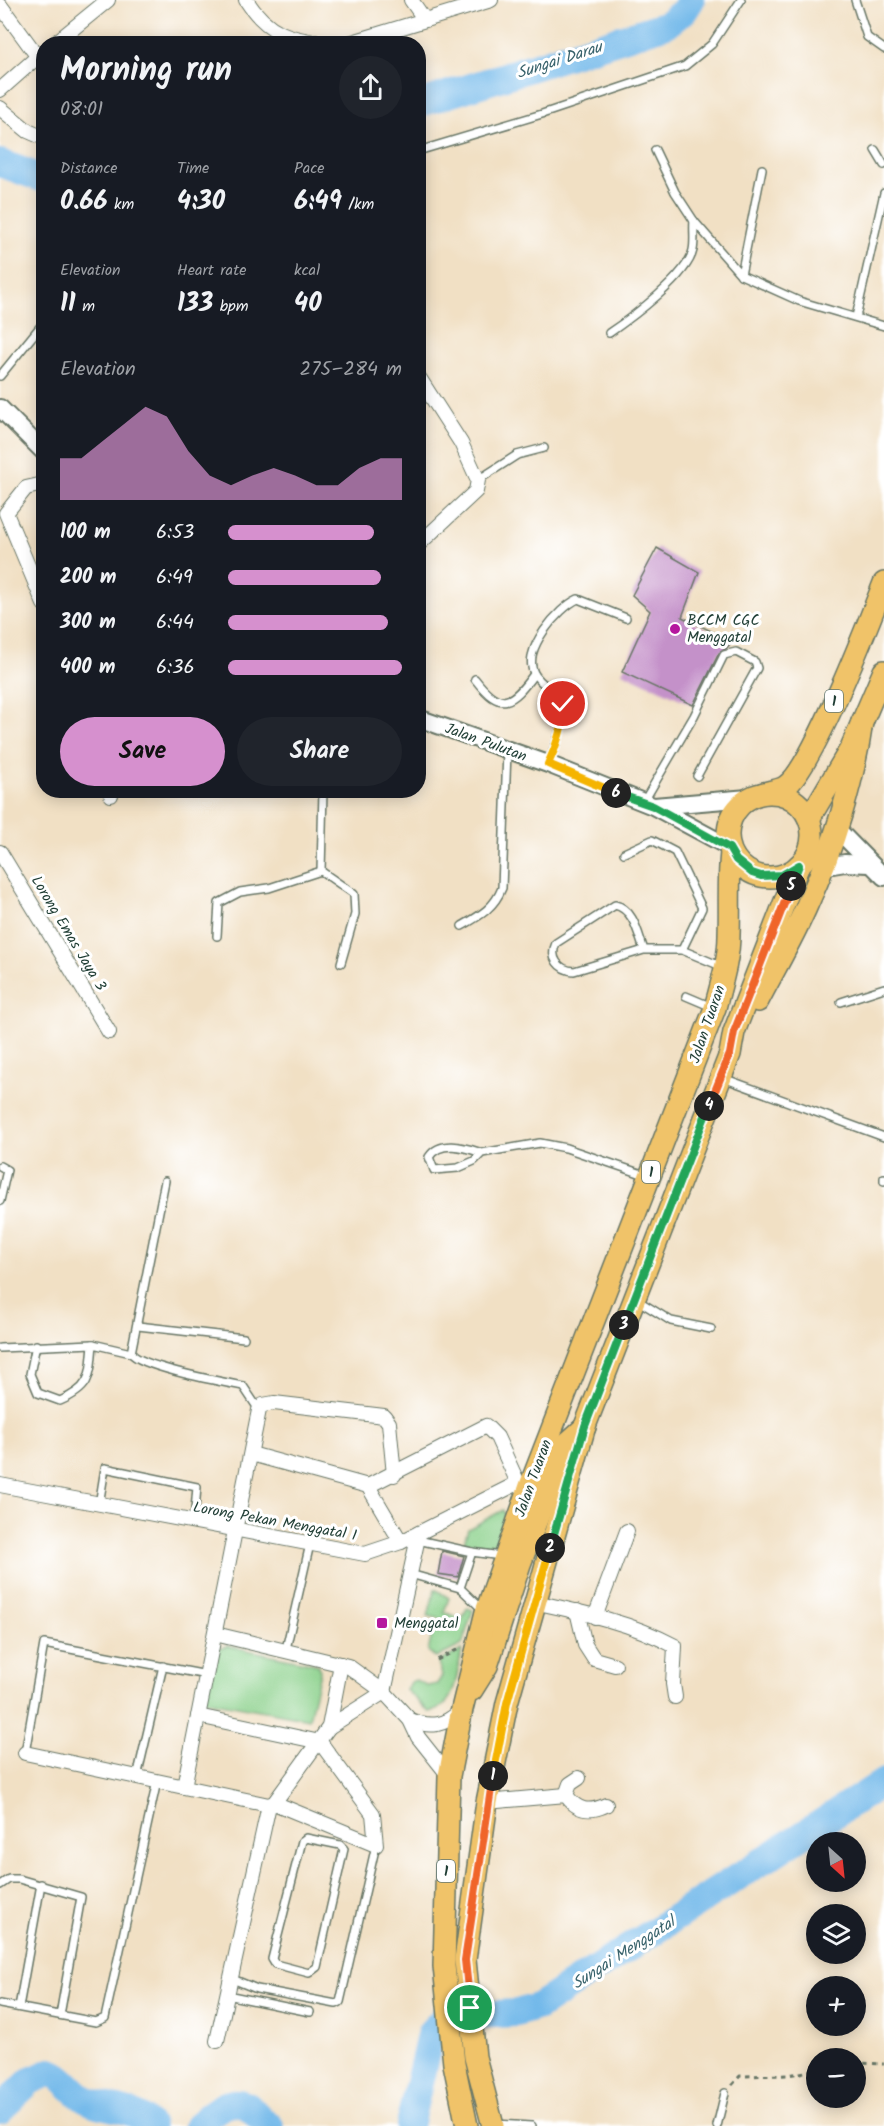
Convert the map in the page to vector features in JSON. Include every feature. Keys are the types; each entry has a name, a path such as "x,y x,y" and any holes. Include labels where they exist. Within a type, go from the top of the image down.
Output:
{"main road":[{"name":"1","path":"730,850 727,838 730,820 753,796 786,786 802,766 833,704 884,583"},
{"name":"1","path":"799,865 811,845 812,829 809,819 851,748 884,671"},
{"path":"730,1054 809,902 836,828 858,751 862,722"},
{"path":"753,796 773,793 788,797 801,806 809,819"},
{"path":"730,850 743,868 761,876 782,875 799,865"},
{"name":"Jalan Tuaran","path":"468,2126 454,2064 444,1966 449,1776 462,1709 486,1612 505,1555 524,1483 577,1360 715,1008 726,968 729,936 730,850"},
{"name":"Jalan Tuaran","path":"493,2125 475,2057 465,1960 488,1802 507,1703 585,1426 730,1054 734,1032 799,865"},
{"path":"577,1360 574,1380 582,1386 589,1382 703,1087 720,1077"},
{"path":"462,1709 487,1666 524,1553 565,1445 585,1426"}],"street":[{"path":"64,36 108,0"},
{"path":"246,0 254,12 275,32 287,36"},
{"path":"411,0 425,20"},
{"path":"372,36 491,0"},
{"path":"0,5 36,48"},
{"path":"0,90 36,58"},
{"path":"0,108 28,131 36,134"},
{"path":"426,389 460,443 478,480 476,491 426,538"},
{"path":"0,408 36,444"},
{"path":"36,485 26,488 6,513 36,585"},
{"name":"Jalan Pulutan","path":"426,721 548,764 648,805 730,850"},
{"name":"Jalan Pulutan","path":"648,805 753,796"},
{"path":"836,828 884,877"},
{"name":"Lorong Emas Jaya 3","path":"0,852 108,1032"},
{"path":"821,867 845,863 869,864"},
{"path":"184,1787 237,1530 259,1410 263,1406 274,1403 384,1416 389,1423 394,1475"},
{"path":"251,1454 368,1486 394,1475 486,1426 497,1437 524,1483"},
{"name":"Lorong Pekan Menggatal 1","path":"0,1485 365,1554 419,1537 524,1483"},
{"path":"368,1486 401,1542"},
{"path":"595,1617 627,1531"},
{"path":"329,1726 384,1692 419,1537"},
{"path":"534,1602 577,1611 657,1637 675,1646 673,1684 675,1696"},
{"path":"577,1611 585,1645 594,1659 615,1665"},
{"path":"215,1634 286,1649 341,1664 384,1692 410,1720 418,1737 449,1776"},
{"path":"217,2041 271,1804 320,1742 329,1726 341,1664"},
{"path":"410,1720 427,1726 448,1722 462,1709"},
{"path":"25,1753 271,1804 376,1845 374,1814 320,1742 198,1716"},
{"path":"579,1778 570,1784 567,1795 574,1806 582,1810 596,1810 606,1805"},
{"path":"488,1802 567,1795"}],"lane":[{"path":"426,149 542,114 685,66 712,44 741,0"},
{"path":"855,0 867,37 884,49"},
{"path":"655,150 675,192 693,221 741,275 799,302 884,326"},
{"path":"875,150 884,165"},
{"path":"741,275 762,169"},
{"path":"856,317 884,193"},
{"path":"609,333 638,313 679,274 693,252 693,221"},
{"path":"0,376 36,332"},
{"path":"478,480 517,455 544,448"},
{"path":"548,764 558,744 560,724 564,713 563,704 534,674 531,663 537,642 566,604 578,600 626,618"},
{"path":"648,805 724,655 736,652 755,662 757,668 697,776"},
{"path":"475,679 488,696 497,701 507,701 516,697 534,674"},
{"path":"462,926 496,903 502,888 507,751"},
{"path":"321,871 323,798"},
{"path":"624,853 652,840 675,852 702,908 682,950"},
{"path":"217,936 219,903 240,892 269,888 321,871"},
{"path":"321,871 354,894 355,914 341,963"},
{"path":"644,950 630,914 624,907 615,905 556,943 553,952 560,968 574,971 644,950 682,950 726,968"},
{"path":"841,1002 884,988"},
{"path":"686,996 715,1008"},
{"path":"720,1077 884,1137"},
{"path":"482,1153 474,1161 458,1168 443,1170 434,1170 429,1157 433,1151 444,1147 459,1146 482,1153 540,1143 575,1151 649,1176"},
{"path":"0,1166 7,1170 0,1201"},
{"path":"131,1353 165,1181"},
{"path":"635,1298 671,1321 711,1329"},
{"path":"138,1326 244,1338"},
{"path":"36,1345 30,1374 38,1393 60,1401 79,1393 90,1376 93,1344"},
{"path":"0,1348 93,1344 131,1353 138,1360 155,1366 243,1386 259,1410"},
{"path":"99,1505 105,1467 197,1487 194,1522"},
{"path":"419,1537 472,1552 505,1555"},
{"path":"286,1649 310,1544"},
{"path":"460,1588 472,1552"},
{"path":"410,1574 460,1588 486,1612"},
{"path":"25,1753 44,1644 207,1675"},
{"path":"136,1777 163,1666"},
{"path":"0,2004 96,2022 107,2014 158,1781"},
{"path":"323,1841 329,1827"},
{"path":"306,1838 323,1841 340,1845 344,1849 320,1959 315,1970 309,1973 274,1964 272,1959 302,1841 306,1838"},
{"path":"230,1978 257,1989 336,2004 340,2002 376,1845"},
{"path":"0,1885 9,1879 41,1884 77,1895 82,1901 60,2015"},
{"path":"19,2007 41,1884"},
{"path":"227,1995 310,2012"},
{"path":"717,2126 725,2093"},
{"path":"493,2125 532,2126"}],"path":[{"path":"438,1660 466,1646"},
{"path":"866,2063 884,2064"},
{"path":"725,2093 740,2076 788,2075 806,2072"}],"green space":[{"path":"503,1510 505,1515 496,1543 486,1547 464,1542 468,1529"},
{"path":"435,1589 449,1598 444,1612 462,1619 467,1608 473,1610 462,1645 436,1658 428,1651 433,1631 439,1632 442,1619 428,1616"},
{"path":"228,1646 319,1665 320,1672 309,1719 204,1700 214,1650"},
{"path":"462,1650 450,1697 438,1709 429,1712 406,1690 410,1682 416,1680 428,1686 437,1684 442,1676 439,1662"}],"building":[{"name":"BCCM CGC Menggatal","path":"657,548 699,572 682,617 732,641 719,653 693,705 622,672 650,611 632,595"},
{"path":"442,1551 464,1556 458,1577 438,1574"}],"waterway":[{"name":"Sungai Darau","path":"426,101 667,24 684,11 691,0"},
{"name":"Sungai Darau","path":"0,163 36,176"},
{"name":"Sungai Menggatal","path":"409,2126 431,2032 446,2016 517,2013 539,2006 884,1782"},
{"name":"Sungai Menggatal","path":"0,2110 30,2081 51,2072 85,2099 128,2111 143,2119 150,2126"},
{"name":"Sungai Menggatal","path":"197,2126 216,2110 237,2103 245,2105 270,2126"}],"place":[{"name":"BCCM CGC Menggatal","path":"675,629"},
{"name":"Menggatal","path":"382,1623"}],"route":[{"path":"470,2008 465,1960 488,1802 507,1703 534,1602 585,1426 730,1054 734,1032 799,865 791,871 772,877 752,873 743,868 729,848 653,806 548,764 558,744 560,724 564,713 563,704"}]}
